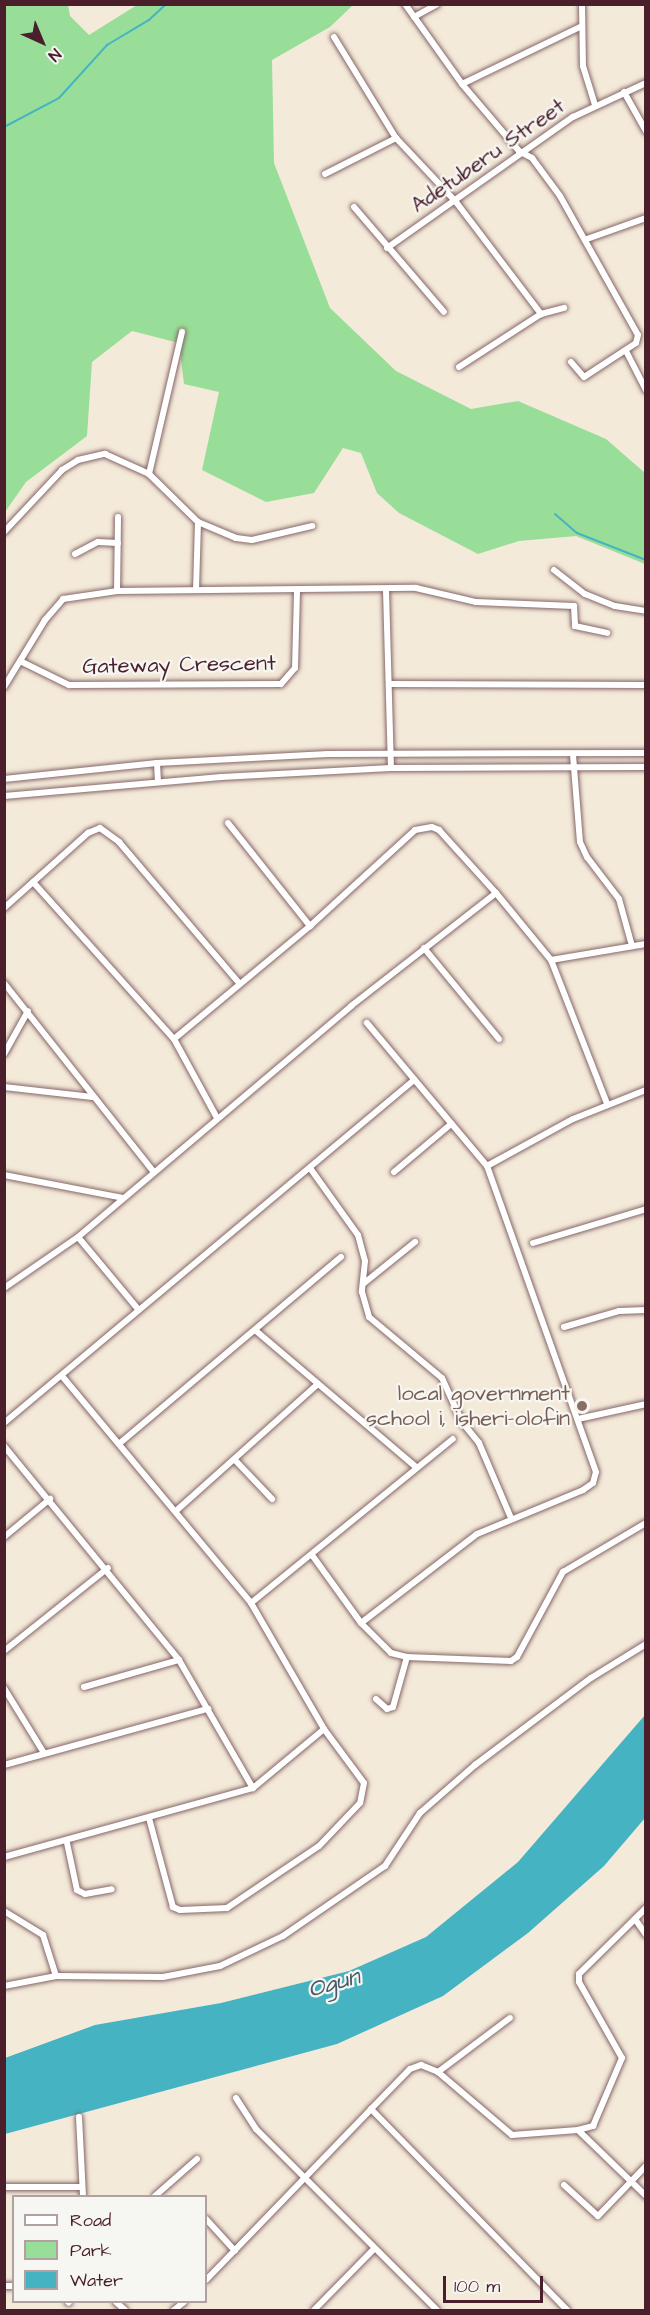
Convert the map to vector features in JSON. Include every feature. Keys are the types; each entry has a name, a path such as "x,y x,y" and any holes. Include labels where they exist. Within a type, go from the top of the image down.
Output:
{"street":[{"path":"405,4 462,84 519,152 536,163 587,239 639,338 626,351 584,377 571,362"},
{"path":"414,17 437,4"},
{"path":"582,4 583,66 595,105"},
{"path":"462,84 582,27"},
{"path":"334,37 396,138 456,202 541,314"},
{"name":"Adetuberu Street","path":"387,248 456,202 519,152 595,105 645,82"},
{"path":"624,92 645,131"},
{"path":"325,174 396,138"},
{"path":"354,207 444,312"},
{"path":"587,239 645,218"},
{"path":"459,367 541,314 564,308"},
{"path":"149,474 182,332"},
{"path":"626,351 645,390"},
{"path":"4,532 50,480 78,460 112,454 149,474 198,522 236,538 252,540 312,526"},
{"path":"117,591 118,517"},
{"path":"196,590 198,522"},
{"path":"75,554 98,542 118,543"},
{"path":"554,570 585,594 615,606 645,611"},
{"path":"4,687 45,620 63,599 117,591 297,591 416,588 476,602 574,606 575,626 607,633"},
{"path":"386,590 391,768"},
{"name":"Gateway Crescent","path":"20,662 69,685 281,684 295,668 297,591"},
{"path":"389,684 645,685"},
{"path":"4,779 157,763 390,754 645,753"},
{"path":"573,754 580,842 586,857 619,899 632,946"},
{"path":"157,763 158,782"},
{"path":"4,796 158,782 391,768 574,770 645,767"},
{"path":"228,823 310,926"},
{"path":"174,1039 310,926 415,830 423,827 439,830 496,893 551,960 607,1104"},
{"path":"4,908 88,833 100,828 106,831 239,983"},
{"path":"33,882 174,1039 217,1118"},
{"path":"4,1288 78,1237 217,1118 424,948 496,893"},
{"path":"551,960 645,944"},
{"path":"424,948 499,1039"},
{"path":"4,983 28,1011 92,1097 154,1172"},
{"path":"4,1054 28,1011"},
{"path":"361,1623 462,1544 511,1518 584,1490 592,1482 596,1472 533,1302 487,1166 367,1023"},
{"path":"4,1423 414,1080"},
{"path":"4,1087 92,1097"},
{"path":"487,1166 607,1104 645,1090"},
{"path":"394,1172 451,1124"},
{"path":"310,1168 358,1236 365,1261 363,1284 369,1317 442,1378 462,1422 478,1443 511,1518"},
{"path":"4,1175 123,1198"},
{"path":"533,1244 645,1209"},
{"path":"78,1237 138,1309"},
{"path":"363,1284 415,1242"},
{"path":"120,1443 341,1257"},
{"path":"564,1327 619,1311 645,1310"},
{"path":"255,1330 415,1466"},
{"path":"62,1376 177,1510 251,1603 324,1729 364,1783 364,1796 319,1846 227,1908 180,1910 173,1907 149,1818"},
{"path":"177,1510 318,1384"},
{"path":"578,1419 645,1404"},
{"path":"251,1603 312,1555 415,1466 453,1439"},
{"path":"4,1446 108,1568 179,1660 253,1788"},
{"path":"235,1460 272,1499"},
{"path":"4,1537 50,1499"},
{"path":"312,1555 361,1623 384,1648 407,1657 514,1659 563,1572 645,1523"},
{"path":"4,1651 108,1568"},
{"path":"4,1986 56,1976 163,1977 220,1966 283,1936 385,1866 420,1812 475,1765 591,1678 645,1644"},
{"path":"376,1699 387,1709 393,1707 407,1657"},
{"path":"84,1687 179,1660"},
{"path":"4,1688 44,1753"},
{"path":"4,1765 208,1709"},
{"path":"4,1857 67,1843 253,1788 324,1729"},
{"path":"67,1843 77,1890 86,1894 112,1889"},
{"path":"207,2279 307,2179 414,2066 438,2072 512,2135 578,2130 596,2121 622,2062 579,1982 579,1974 645,1908"},
{"path":"4,1911 43,1935 56,1976"},
{"path":"635,1919 645,1935"},
{"path":"438,2072 510,2018"},
{"path":"236,2098 256,2129 437,2310"},
{"path":"371,2109 567,2310"},
{"path":"80,2117 83,2195"},
{"path":"578,2130 645,2196"},
{"path":"155,2195 197,2159"},
{"path":"564,2185 596,2216 645,2166"},
{"path":"4,2187 82,2187"},
{"path":"207,2220 235,2251"},
{"path":"314,2310 374,2249"}],"green space":[{"path":"5,5 68,5 70,16 89,35 137,5 353,5 330,27 272,60 274,163 330,308 396,371 471,409 518,401 606,439 645,473 645,564 576,536 519,541 478,554 399,513 377,493 361,453 343,448 314,493 266,502 202,470 219,392 184,384 179,343 132,331 92,362 87,436 26,482 5,512"}],"water":[{"name":"Ogun","path":"645,1715 645,1818 604,1866 528,1933 443,1996 337,2044 5,2134 5,2058 95,2025 221,2003 349,1971 426,1937 518,1862"}],"waterway":[{"path":"4,127 59,98 107,45 149,20 166,4"},
{"path":"555,514 577,533 646,560"}],"place":[{"name":"local government school i, isheri-olofin","path":"582,1406"}]}
